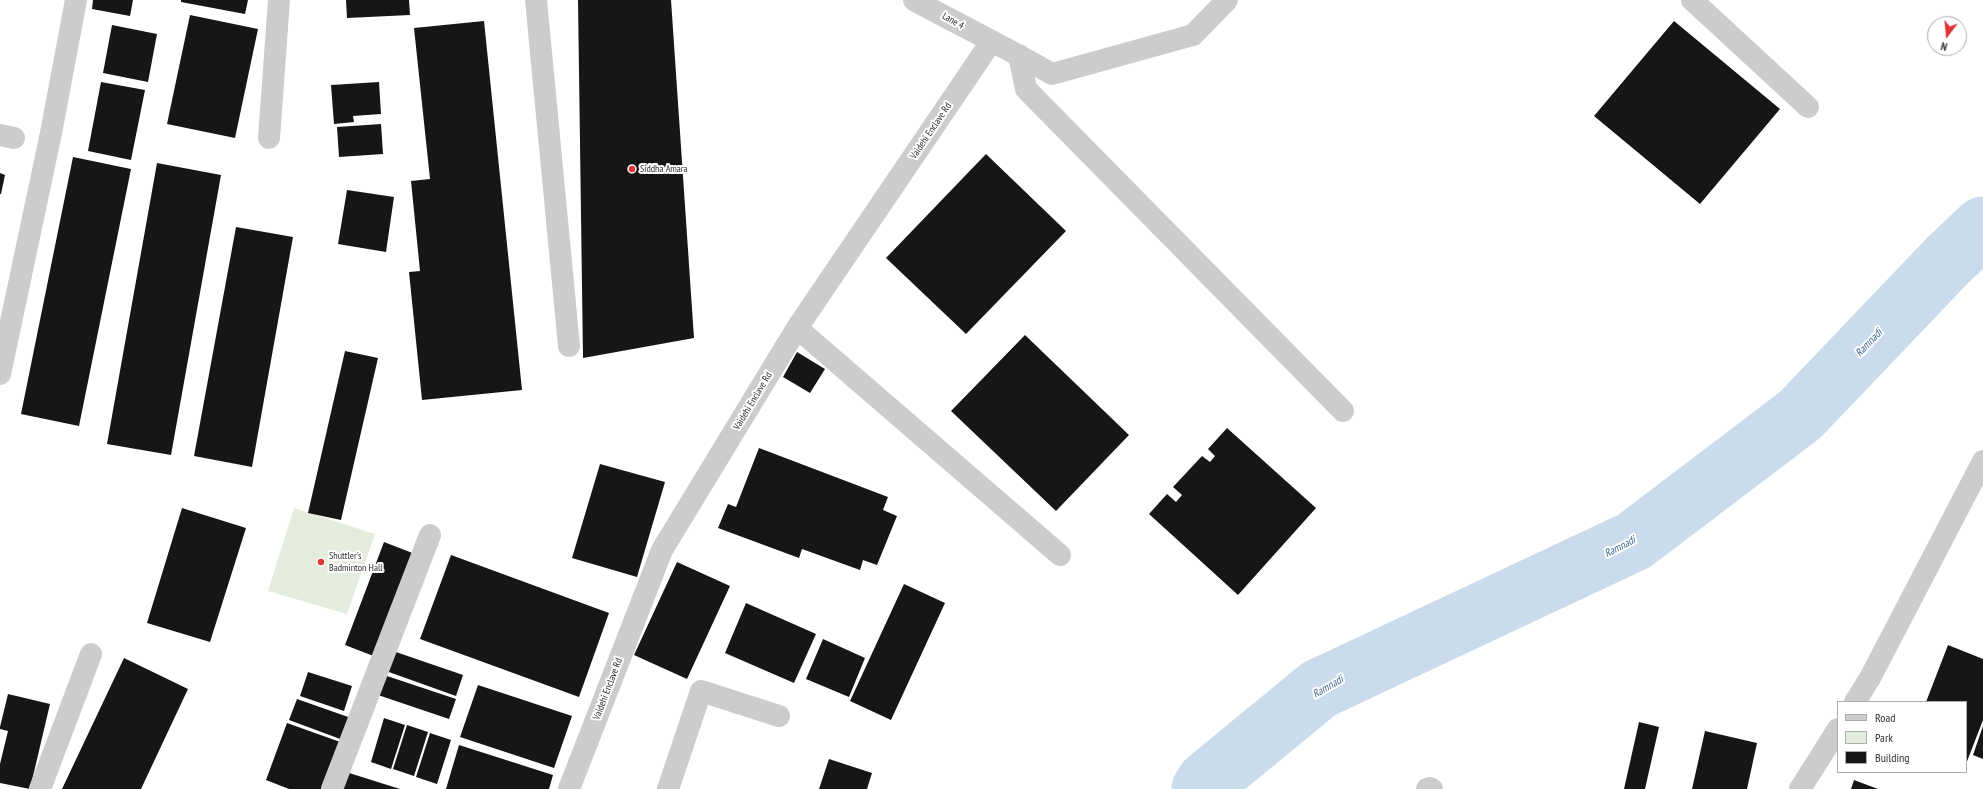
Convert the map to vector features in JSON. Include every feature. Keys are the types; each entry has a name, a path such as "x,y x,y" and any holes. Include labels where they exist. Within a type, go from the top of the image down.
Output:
{"street":[{"path":"0,374 50,139 76,0"},
{"path":"269,138 279,0"},
{"path":"536,0 568,346"},
{"name":"Lane 4","path":"914,0 1052,74 1193,35 1227,0"},
{"path":"1692,0 1808,107"},
{"name":"Vaidehi Enclave Rd","path":"569,789 662,550 797,328 992,42"},
{"path":"1019,55 1026,90 1343,411"},
{"path":"797,328 1060,555"},
{"path":"1856,701 1870,678 1983,460"},
{"path":"332,789 430,536"},
{"path":"40,789 91,654"},
{"path":"668,789 701,691 779,716"},
{"path":"1800,789 1837,731"},
{"path":"1427,789 1432,789"}],"green space":[{"name":"Shuttler's Badminton Hall","path":"294,508 375,534 347,614 268,591"}],"building":[{"path":"93,0 133,0 130,16 92,9"},
{"path":"181,0 248,0 245,14 181,2"},
{"path":"346,0 409,0 410,15 347,18"},
{"name":"Siddha Amara","path":"578,0 671,0 694,338 583,358"},
{"path":"190,15 258,29 235,138 167,124"},
{"path":"484,21 522,390 422,400 409,272 420,271 411,181 430,179 414,28"},
{"path":"1674,21 1780,109 1700,204 1594,116"},
{"path":"112,25 157,34 148,82 103,73"},
{"path":"101,82 145,90 131,160 88,151"},
{"path":"379,82 381,114 353,116 354,122 334,124 331,85"},
{"path":"381,124 383,154 339,157 337,127"},
{"path":"986,154 1066,231 966,334 886,258"},
{"path":"73,157 131,169 79,426 21,414"},
{"path":"157,163 221,175 171,455 107,444"},
{"path":"0,173 5,175 1,194 0,194"},
{"path":"347,190 394,197 386,252 338,244"},
{"path":"236,227 293,237 252,467 194,456"},
{"path":"1025,335 1129,435 1056,511 951,411"},
{"path":"345,351 378,358 341,520 308,513"},
{"path":"797,352 825,369 810,393 783,377"},
{"path":"1227,428 1316,508 1238,595 1149,514 1167,494 1176,502 1182,495 1173,487 1202,456 1210,462 1215,456 1208,449"},
{"path":"759,448 888,497 883,510 897,516 877,565 863,560 860,570 802,549 799,558 718,528 728,504 736,507"},
{"path":"600,464 665,482 637,577 572,558"},
{"path":"182,508 246,528 210,642 147,623"},
{"path":"384,542 415,554 376,657 345,645"},
{"path":"451,555 609,613 579,697 420,639"},
{"path":"677,562 730,586 687,679 634,655"},
{"path":"904,584 945,603 891,720 850,701"},
{"path":"746,603 816,634 794,683 725,653"},
{"path":"823,639 865,658 849,697 806,679"},
{"path":"1948,645 1983,659 1983,720 1967,761 1967,701 1926,701"},
{"path":"393,651 463,675 456,696 386,671"},
{"path":"124,658 188,689 141,789 62,789"},
{"path":"308,672 352,686 344,711 300,696"},
{"path":"384,675 456,699 449,719 378,695"},
{"path":"478,685 572,716 554,768 460,737"},
{"path":"8,694 50,704 30,789 0,783 0,764 8,731 0,729 0,727"},
{"path":"297,699 351,718 343,740 289,720"},
{"path":"384,718 405,725 391,769 371,762"},
{"path":"1639,722 1659,727 1645,789 1624,789"},
{"path":"287,723 343,743 326,789 289,789 266,780"},
{"path":"407,725 428,732 414,776 393,769"},
{"path":"1983,726 1983,759 1973,755"},
{"path":"1705,731 1757,743 1747,789 1692,789"},
{"path":"430,733 451,740 437,784 416,777"},
{"path":"459,745 553,775 549,789 446,789"},
{"path":"829,759 872,773 867,789 819,789"},
{"path":"346,772 400,789 341,789"},
{"path":"1854,780 1878,789 1851,789"}],"waterway":[{"name":"Ramnadi","path":"1202,789 1207,781 1319,689 1634,541 1800,415 1948,260 1983,227"}],"place":[{"name":"Siddha Amara","path":"632,169"},
{"name":"Shuttler's Badminton Hall","path":"321,562"}]}
